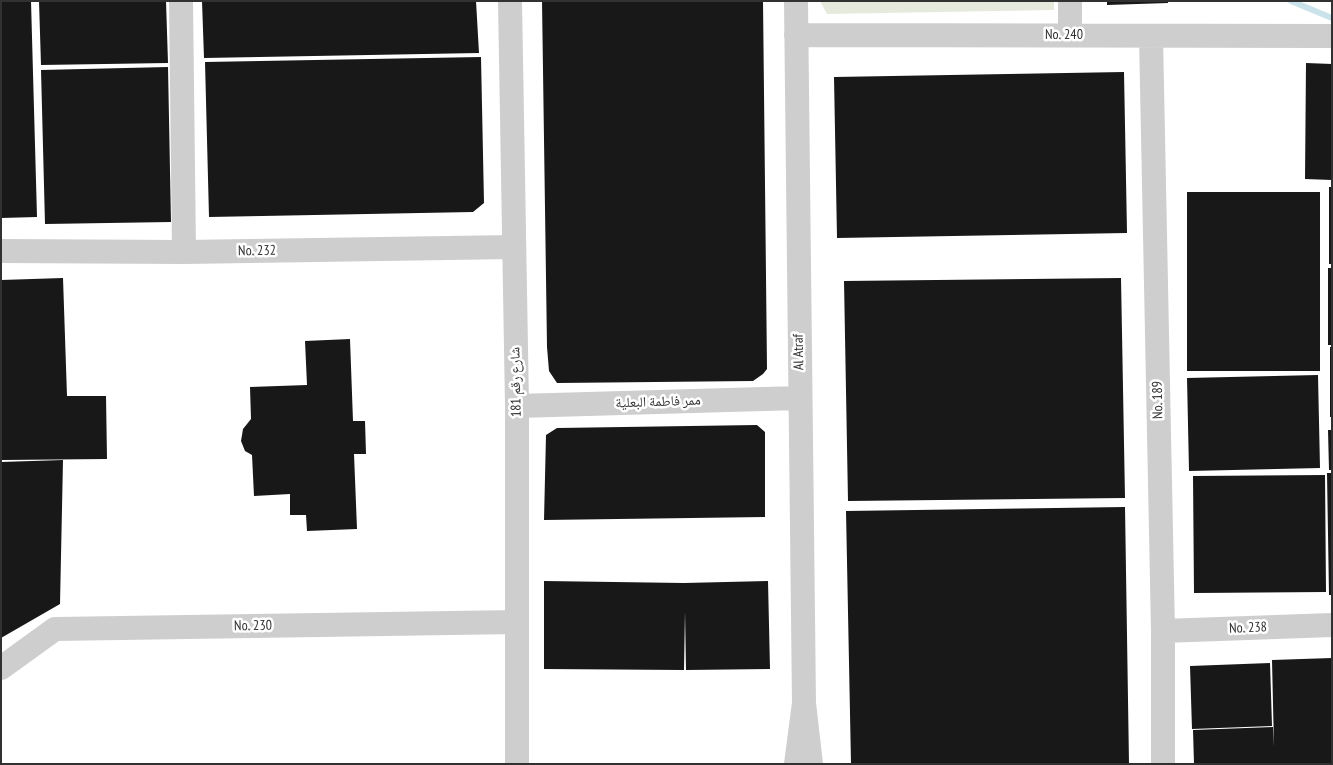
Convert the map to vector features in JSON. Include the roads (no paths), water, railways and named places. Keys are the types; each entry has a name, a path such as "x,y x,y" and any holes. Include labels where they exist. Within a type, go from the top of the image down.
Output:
{"street":[{"path":"181,1 184,252"},
{"name":"شارع رقم 181","path":"510,1 517,406 517,764"},
{"name":"Al Atraf","path":"796,1 799,398 804,703 811,764"},
{"path":"1070,1 1070,35"},
{"name":"No. 240","path":"796,35 1332,36"},
{"name":"No. 189","path":"1151,36 1163,631 1163,764"},
{"name":"No. 232","path":"1,251 184,252 514,247"},
{"name":"ممر فاطمة البعلية","path":"517,406 799,398"},
{"name":"No. 230","path":"1,668 55,629 517,622"},
{"name":"No. 238","path":"1163,631 1332,625"},
{"name":"Al Atraf","path":"796,764 804,703"}],"waterway":[{"path":"1291,1 1332,18"}]}
